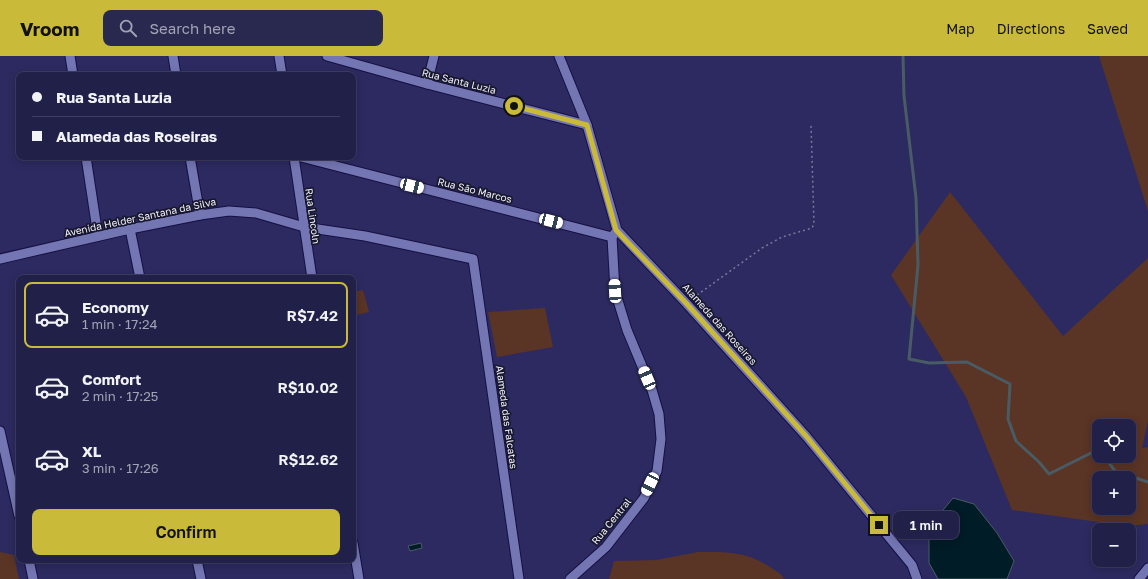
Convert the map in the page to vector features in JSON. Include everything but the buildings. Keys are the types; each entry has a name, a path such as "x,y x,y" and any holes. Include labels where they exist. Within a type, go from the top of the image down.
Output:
{"street":[{"path":"70,56 73,72"},
{"path":"173,56 176,72"},
{"path":"279,56 282,72"},
{"name":"Rua Santa Luzia","path":"327,56 427,84 587,125"},
{"path":"427,84 434,56"},
{"name":"Alameda das Roseiras","path":"559,56 587,125 614,234 686,303 806,436 912,565 917,579"},
{"path":"86,160 98,236"},
{"path":"191,160 200,215"},
{"name":"Rua Lincoln","path":"294,160 312,275"},
{"name":"Rua São Marcos","path":"313,160 614,234"},
{"name":"Avenida Helder Santana da Silva","path":"0,259 130,229 200,215 229,211 256,213 304,227 365,236 473,259"},
{"path":"130,229 139,275"},
{"name":"Rua Central","path":"570,579 606,547 644,498 657,471 661,440 659,414 652,390 627,330 615,291 614,234"},
{"name":"Alameda das Falcatas","path":"473,259 519,579"},
{"path":"0,431 16,503"},
{"path":"30,563 33,579"},
{"path":"198,563 201,579"},
{"path":"356,563 358,579"},
{"path":"1139,579 1148,568"}],"path":[{"path":"686,303 762,248 782,237 812,228 814,224 811,124"}],"shaded area":[{"path":"1099,56 1148,56 1148,211"},
{"path":"950,192 1063,336 1148,258 1148,421 1142,448 1148,447 1148,524 1136,525 1136,523 1105,523 1012,510 966,397 891,275"},
{"path":"363,290 369,312 356,315 356,291"},
{"path":"545,308 553,347 497,357 488,312"},
{"path":"0,552 14,555 19,579 0,579"},
{"path":"698,552 744,555 770,567 784,579 609,579 614,561 656,560"}],"water":[{"path":"953,498 974,504 997,533 1014,561 1007,579 938,579 929,563 929,527"},
{"path":"421,543 422,548 410,551 408,546"}],"waterway":[{"path":"903,56 904,96 916,198 918,265 909,359 929,363 967,362 1010,384 1008,419 1016,441 1039,462 1049,474 1092,452"},
{"path":"1109,463 1115,471 1148,482"}],"route":[{"path":"514,106 587,125 616,230 686,303 806,436 879,525"}]}
